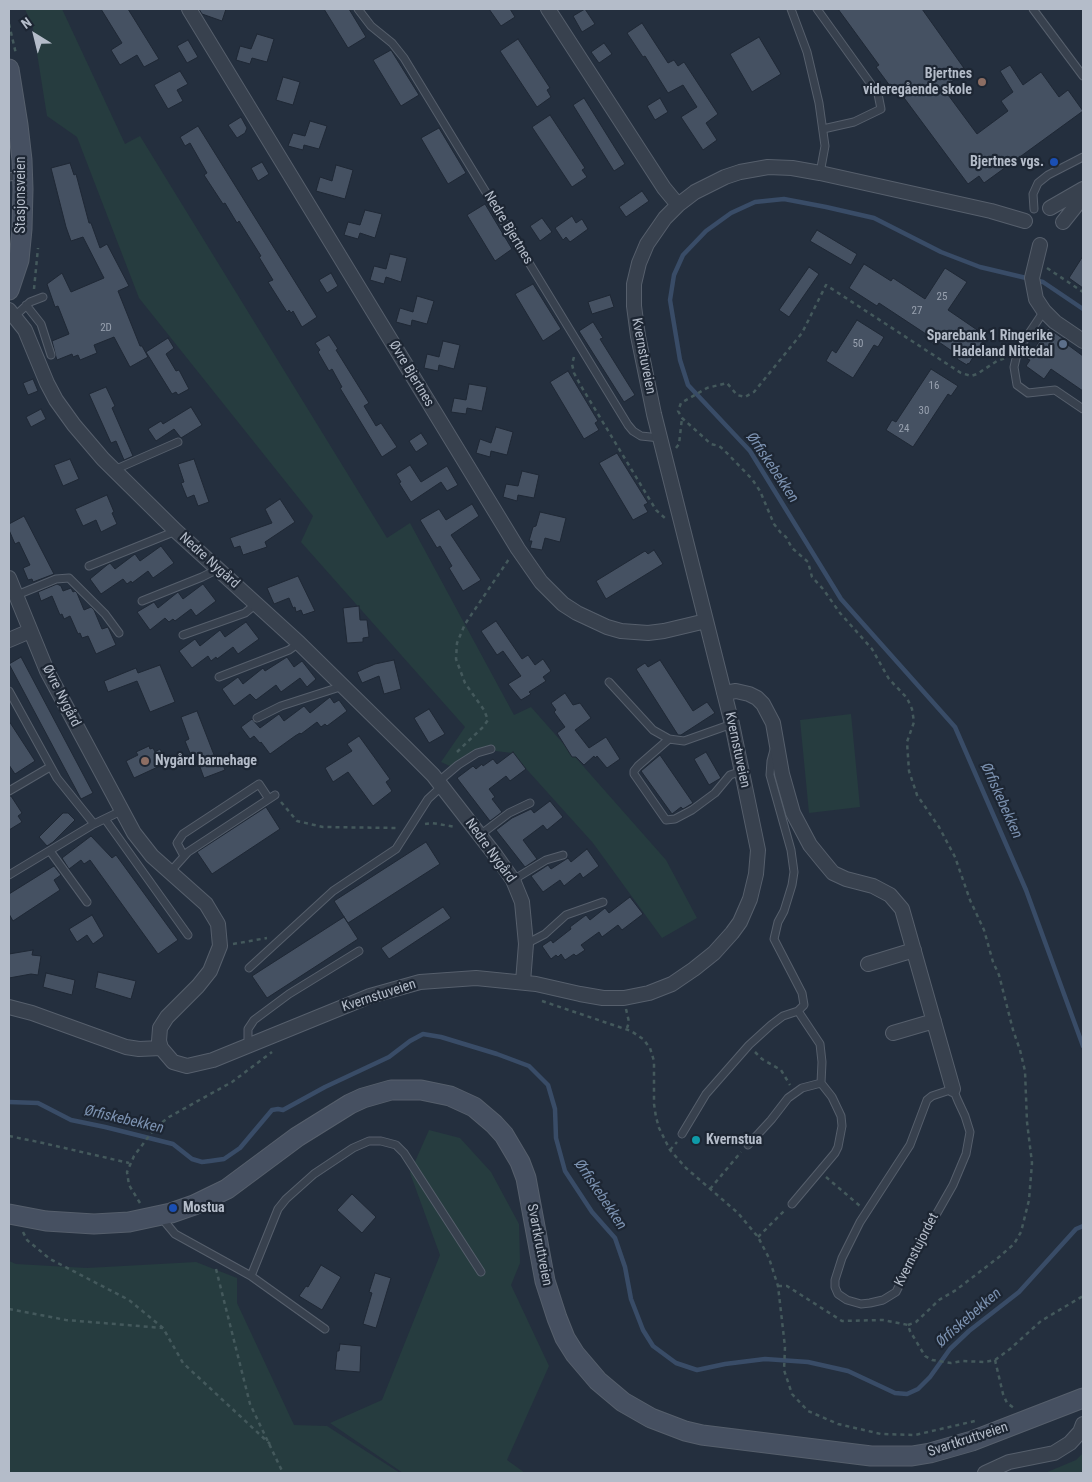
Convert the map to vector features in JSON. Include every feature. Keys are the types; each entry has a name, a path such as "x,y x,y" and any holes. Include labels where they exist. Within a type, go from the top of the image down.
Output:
{"street":[{"name":"Øvre Bjertnes","path":"189,9 520,551 541,582 563,604 577,614 607,627 634,633 648,633 706,621"},
{"path":"548,9 661,183 678,205"},
{"name":"Stasjonsveien","path":"9,69 18,125 16,176 21,241 16,273 9,290"},
{"name":"Kvernstuveien","path":"161,1048 173,1062 187,1066 213,1060 389,990 439,980 476,978 523,982 592,997 637,996 672,984 694,970 714,953 743,917 756,874 758,850 732,724 660,438 638,336 633,295 639,263 647,244 660,225 678,205 695,192 725,177 755,168 792,168 820,173 991,211 1025,221"},
{"path":"1050,208 1083,189"},
{"path":"1063,222 1083,197"},
{"path":"1040,245 1040,268 1032,278 1034,292 1044,311 1055,322 1083,341"},
{"name":"Nedre Nygård","path":"12,313 26,330 47,383 63,410 114,470 176,531 344,686 440,784 480,835 513,880 522,902 526,944 523,982"},
{"name":"Øvre Nygård","path":"9,578 30,631 63,704 120,811 152,856 199,896 211,910 219,931 220,946"},
{"path":"9,640 30,631"},
{"path":"724,693 736,691 757,698 763,704 773,723 777,745"},
{"name":"Kvernstujordet","path":"777,745 782,774 793,813 810,845 833,873 846,879 873,886 890,894 902,909 953,1089"},
{"path":"9,1007 32,1013 126,1047 139,1049 161,1048 159,1034 163,1022 205,978 220,946"},
{"path":"868,964 914,950"},
{"path":"893,1033 934,1021"},
{"name":"Svartkruttveien","path":"16,1216 72,1224 110,1224 154,1217 194,1205 227,1189 297,1137 334,1113 363,1098 391,1090 436,1092 463,1101 474,1107 494,1124 514,1149 526,1178 545,1281 556,1318 565,1338 586,1368 604,1387 623,1402 650,1418 685,1431 717,1437 871,1456 912,1456 972,1441 1083,1401"},
{"path":"985,1473 1009,1462 1054,1453 1070,1443 1080,1432 1083,1424"}],"lane":[{"name":"Nedre Bjertnes","path":"358,9 371,26 392,43 404,58 633,431 641,436 660,438"},
{"path":"792,9 819,103 824,153 820,173"},
{"path":"817,9 878,94 881,110 854,122 822,129"},
{"path":"1033,9 1083,76"},
{"path":"1034,209 1033,194 1038,183 1048,175 1083,157"},
{"path":"12,313 43,297"},
{"path":"26,305 41,324 51,356"},
{"path":"1044,311 1018,350 1015,358 1014,373 1020,389 1028,394 1055,390 1083,409"},
{"path":"114,470 178,442"},
{"path":"89,566 176,531"},
{"path":"142,601 202,578 218,569"},
{"path":"17,595 56,580 69,578 104,614 119,633"},
{"path":"183,635 245,613 256,604"},
{"path":"219,677 289,650 299,643"},
{"path":"609,682 653,730 669,739 684,741 732,724"},
{"path":"257,718 281,706 344,686"},
{"path":"9,691 57,778 94,824"},
{"path":"669,739 634,771 634,774 666,820 675,819 692,810 715,793 730,775 742,771"},
{"path":"682,1134 706,1094 749,1046 771,1025 783,1016 798,1011 804,1004 802,993 774,939 778,922 784,911 792,885 794,872 791,850 770,775 771,761 777,745"},
{"path":"249,968 333,891 396,849 428,799 458,765 477,753 492,749"},
{"path":"9,791 50,767"},
{"path":"171,872 184,856 272,797 259,784 183,834 177,842 184,856"},
{"path":"480,835 509,813 530,803"},
{"path":"9,875 94,824 120,811"},
{"path":"105,819 188,935"},
{"path":"50,850 87,902"},
{"path":"513,880 546,860 563,855"},
{"path":"526,944 545,934 566,914 603,902"},
{"path":"250,1046 248,1029 254,1020 289,994 359,951"},
{"path":"792,1204 835,1153 842,1126 832,1097 821,1083 822,1062 820,1044 798,1011"},
{"path":"748,1144 771,1120 788,1098 807,1086 821,1083"},
{"name":"Kvernstujordet","path":"953,1089 970,1132 968,1145 959,1172 896,1292 883,1300 861,1304 847,1300 838,1294 835,1280 842,1258 860,1222 910,1145 927,1100 932,1096 953,1089"},
{"path":"251,1276 280,1205 314,1174 353,1148 369,1141 381,1141 396,1145 404,1153 481,1272"},
{"path":"154,1217 175,1234 251,1276 325,1329"}],"path":[{"path":"1040,268 1083,292"},
{"path":"778,1286 786,1286 842,1321 883,1320 908,1325 916,1322 939,1300 956,1290 1014,1244 1021,1232 1029,1200 1032,1163 1026,1122 1025,1071 984,930 970,900 955,857 939,827 917,795 909,771 907,742 914,722 912,709 907,698 889,679 872,649 812,578 808,562 792,548 786,537 774,524 760,491 752,479 720,446 710,444 682,418 678,411 683,402 707,388 726,384 736,395 745,396 754,392 802,333 826,285 961,373 971,376 982,372 997,361 1015,358"},
{"path":"581,349 573,358 572,364 580,386 656,510 668,521 681,522"},
{"path":"664,454 679,444 682,418"},
{"path":"451,758 483,728 488,720 484,710 466,683 456,659 457,643 465,624 510,558 520,551"},
{"path":"286,809 297,821 323,828 410,828"},
{"path":"419,825 432,823 460,828"},
{"path":"220,946 283,936"},
{"path":"625,1006 629,1022 627,1029"},
{"path":"749,1046 762,1059 781,1070 796,1092"},
{"path":"154,1217 127,1179 130,1164 142,1145 151,1133 169,1116 232,1082 273,1051"},
{"path":"9,1136 130,1164"},
{"path":"710,1189 748,1144"},
{"path":"820,1172 867,1212"},
{"path":"758,1237 792,1204"},
{"path":"16,1216 27,1240 50,1259 130,1300 163,1328 183,1363 270,1444"},
{"path":"213,1256 250,1404 283,1473"},
{"path":"908,1325 919,1348 925,1356 932,1360 951,1363 962,1361 984,1362 995,1360 1041,1321 1083,1296"},
{"path":"9,1309 66,1320 163,1328"},
{"path":"785,1347 784,1370 792,1394 808,1411 838,1424 881,1434 915,1435 956,1427 982,1419"},
{"path":"995,1360 1007,1403 1017,1409 1008,1412"}],"green space":[{"path":"25,9 62,9 125,144 140,136 387,538 410,523 514,715 531,707 666,860 697,918 662,938 593,843 512,753 479,749 454,768 441,762 465,727 301,542 313,516 139,298 77,137 47,116 33,28"},
{"path":"851,714 860,807 809,813 800,720"},
{"path":"429,1130 460,1138 491,1172 519,1224 520,1263 511,1285 549,1366 507,1460 525,1473 403,1473 330,1423 382,1400 440,1255 410,1173"},
{"path":"9,1261 16,1264 87,1268 196,1262 237,1278 237,1303 294,1425 327,1426 400,1473 9,1473"},
{"path":"1083,1453 1083,1473 1045,1473 1076,1460"}],"building":[{"path":"101,9 128,9 159,59 144,67 137,55 120,65 111,50 122,43"},
{"path":"199,9 226,9 222,21 202,14"},
{"path":"324,9 349,9 366,37 348,48"},
{"path":"489,9 510,9 515,17 501,26"},
{"path":"585,9 595,24 582,32 573,16"},
{"path":"838,9 922,9 966,71 943,88 977,134 1008,111 1001,101 1013,92 1000,71 1010,65 1023,85 1041,72 1059,97 1068,90 1083,111 984,183 979,176 968,184 896,87 893,90 876,67 879,65"},
{"path":"642,23 668,63 674,60 678,66 684,62 718,114 706,123 717,140 703,150 681,117 697,107 683,85 668,93 645,56 643,57 627,33"},
{"path":"257,34 274,39 267,62 252,58 250,64 236,60 240,46 251,49"},
{"path":"759,37 781,74 752,92 730,54"},
{"path":"518,39 550,88 547,90 551,97 537,107 500,51"},
{"path":"188,40 198,57 187,63 177,46"},
{"path":"604,43 612,54 599,63 591,52"},
{"path":"391,50 419,95 401,106 373,60"},
{"path":"180,71 188,84 177,90 183,101 168,109 154,85"},
{"path":"283,77 300,82 293,105 276,100"},
{"path":"584,98 625,164 614,171 573,105"},
{"path":"660,98 668,112 655,120 647,106"},
{"path":"550,115 585,168 582,170 587,177 572,187 532,127"},
{"path":"241,117 247,128 245,133 237,138 228,125"},
{"path":"310,121 327,126 319,149 304,145 303,150 288,146 293,133 305,136"},
{"path":"198,126 317,317 302,327 293,311 291,313 289,310 287,312 268,282 273,280 259,257 261,256 239,221 237,223 204,175 207,173 190,143 185,146 180,137"},
{"path":"439,128 466,173 448,184 421,138"},
{"path":"262,162 269,174 258,181 251,168"},
{"path":"70,163 74,175 76,174 89,223 91,223 100,248 107,244 129,286 118,291 140,346 142,346 148,357 130,367 114,337 94,345 97,353 80,360 78,355 73,357 72,354 57,360 56,357 52,341 69,334 58,306 55,307 47,284 62,273 71,292 104,278 83,237 71,241 66,227 51,168"},
{"path":"336,165 353,170 345,199 316,191 320,177 332,181"},
{"path":"642,191 649,201 626,217 619,207"},
{"path":"485,204 512,249 495,261 467,215"},
{"path":"365,210 382,214 375,238 360,233 358,239 344,235 348,222 360,225"},
{"path":"572,216 576,223 582,219 588,229 570,242 566,237 563,240 555,228"},
{"path":"542,218 552,232 540,241 530,226"},
{"path":"817,230 857,254 851,265 810,241"},
{"path":"390,254 407,258 401,282 386,277 384,284 370,280 374,266 386,269"},
{"path":"1083,256 1083,288 1069,278"},
{"path":"864,264 891,281 893,278 925,299 945,268 967,282 948,310 986,336 969,364 967,365 957,359 959,356 936,340 934,344 924,337 926,334 879,303 877,306 849,288"},
{"path":"809,267 819,274 789,317 779,310"},
{"path":"331,273 338,286 327,293 319,280"},
{"path":"533,284 561,329 543,341 515,294"},
{"path":"610,295 614,307 592,314 588,302"},
{"path":"417,296 434,301 427,324 412,320 411,326 396,322 400,308 413,312"},
{"path":"857,320 884,337 878,347 874,345 853,378 826,361 832,350 836,353"},
{"path":"593,322 603,338 600,339 635,395 624,402 579,331"},
{"path":"1048,328 1083,356 1083,391 1051,369 1044,379 1026,366 1030,360 1027,359"},
{"path":"329,335 338,349 336,350 369,403 364,406 376,426 381,423 397,447 382,457 340,388 342,387 332,369 329,371 318,352 320,350 315,343"},
{"path":"168,338 174,348 166,354 176,371 179,370 189,389 178,395 176,392 172,394 146,352"},
{"path":"443,341 460,345 454,369 439,365 438,371 424,368 427,354 439,357"},
{"path":"931,369 958,386 951,396 948,394 913,447 886,430 892,420 896,422"},
{"path":"568,371 598,421 595,423 599,430 584,439 550,382"},
{"path":"33,379 38,391 28,395 23,383"},
{"path":"469,384 487,387 482,411 467,408 466,414 451,412 454,398 466,400"},
{"path":"106,387 115,406 112,408 133,456 124,460 116,441 111,443 89,394"},
{"path":"191,407 202,425 181,438 174,429 156,441 148,429 161,421 163,424"},
{"path":"41,409 46,419 31,427 26,417"},
{"path":"496,427 513,432 507,455 491,451 490,457 476,453 480,439 491,443"},
{"path":"421,433 428,444 416,452 409,441"},
{"path":"617,453 648,503 644,505 648,512 633,520 599,463"},
{"path":"70,459 79,479 63,486 54,465"},
{"path":"194,459 209,502 198,506 194,495 187,498 181,483 184,482 178,464"},
{"path":"410,465 421,482 447,466 458,485 447,491 441,482 411,502 399,483 401,482 396,474"},
{"path":"522,471 539,475 534,498 518,495 517,501 503,497 506,484 518,486"},
{"path":"107,495 117,524 101,532 96,520 83,526 75,509"},
{"path":"280,499 295,522 265,542 267,547 243,555 240,546 234,548 230,538 272,523 265,509"},
{"path":"472,504 479,516 451,535 481,580 463,591 449,568 452,566 440,546 437,548 420,520 439,509 446,520"},
{"path":"540,512 566,518 560,542 545,538 542,550 530,548 532,541 529,541"},
{"path":"24,516 54,574 33,582 32,579 28,580 23,568 30,565 19,542 15,544 9,530 9,524"},
{"path":"161,546 174,563 153,578 148,571 132,583 131,581 127,584 123,579 101,594 90,579 110,563 115,569 135,554 140,561"},
{"path":"654,550 663,564 606,599 596,581 645,551 648,554"},
{"path":"298,576 315,611 303,615 301,610 296,612 289,598 274,604 267,588"},
{"path":"57,584 61,586 63,591 71,588 73,592 75,591 84,610 91,607 94,610 102,629 108,627 116,645 96,654 88,636 82,638 80,633 78,634 70,616 64,619 62,614 60,615 52,596 41,601 38,592"},
{"path":"203,584 216,601 196,616 191,609 175,621 173,619 169,622 165,618 150,630 137,612 154,602 158,608 178,592 183,599"},
{"path":"359,606 360,620 367,620 369,637 363,638 363,642 347,643 343,608"},
{"path":"496,621 522,659 528,655 535,665 543,659 551,671 543,677 546,681 529,692 531,694 521,700 508,684 521,676 503,651 497,655 481,631"},
{"path":"246,622 259,639 238,654 233,647 217,659 216,657 211,661 208,656 192,668 179,651 195,639 200,646 220,630 225,637"},
{"path":"21,657 93,793 81,799 9,664"},
{"path":"287,657 294,667 302,661 316,679 307,687 300,678 281,692 276,685 256,700 250,694 234,706 222,689 238,677 243,684 263,668 265,671"},
{"path":"394,660 401,689 384,694 379,676 362,683 357,672 375,664"},
{"path":"660,660 693,711 707,702 715,713 681,735 678,735 636,669 645,663 648,667"},
{"path":"160,665 175,702 150,712 137,681 108,692 104,681 136,668 138,673"},
{"path":"565,693 573,705 580,703 591,718 575,730 589,748 606,737 620,759 607,768 597,756 595,758 594,756 584,765 576,757 572,757 557,733 565,727 554,712 556,710 551,703"},
{"path":"330,697 334,703 339,700 347,711 327,726 325,724 321,727 317,722 270,754 254,736 250,739 241,727 252,719 260,728 279,714 284,721 304,706 310,713"},
{"path":"429,709 445,734 429,743 414,718"},
{"path":"197,711 216,760 220,758 225,770 204,778 196,756 192,758 185,741 189,739 181,717"},
{"path":"9,721 35,761 15,774 9,765"},
{"path":"359,736 390,779 386,782 392,791 373,806 348,772 333,782 325,768 352,751 347,744"},
{"path":"149,746 155,752 160,749 165,759 160,761 162,765 134,778 126,761 138,755 136,752"},
{"path":"513,752 526,769 510,781 506,776 489,789 495,797 492,799 502,812 490,821 457,778 473,766 476,769 493,759 497,764"},
{"path":"706,752 721,778 709,785 694,759"},
{"path":"660,755 693,803 683,809 681,807 672,814 641,771"},
{"path":"9,796 11,796 22,813 18,816 22,822 9,830"},
{"path":"550,801 563,817 547,830 543,825 523,840 537,859 525,867 496,830 512,818 531,809 534,813"},
{"path":"266,807 280,829 212,874 197,852"},
{"path":"63,813 68,813 75,820 47,846 39,837"},
{"path":"91,836 112,858 116,855 178,940 158,954 90,860 84,864 81,860 69,869 62,858"},
{"path":"426,842 440,864 348,923 334,901"},
{"path":"587,849 599,866 583,878 580,873 564,886 560,880 543,892 531,876 548,865 551,869 568,858 571,862"},
{"path":"54,866 61,875 54,880 60,890 13,921 9,914 9,894"},
{"path":"630,897 643,914 622,930 618,925 602,937 599,932 581,945 585,950 576,956 574,954 565,960 561,954 551,959 542,946 551,940 553,943 586,915 590,920 605,908 609,913"},
{"path":"443,907 451,918 389,959 381,948"},
{"path":"92,915 104,936 93,944 87,935 77,942 69,929"},
{"path":"344,917 358,939 267,998 252,976"},
{"path":"33,950 32,955 41,956 38,975 31,974 9,978 9,954"},
{"path":"98,972 136,981 131,999 95,988"},
{"path":"46,973 75,980 72,995 43,987"},
{"path":"352,1194 376,1217 362,1233 337,1210"},
{"path":"321,1265 341,1277 322,1310 299,1296 306,1286 308,1287"},
{"path":"375,1273 391,1278 376,1328 363,1324 372,1293 369,1292"},
{"path":"340,1344 361,1346 360,1372 335,1370 337,1351 339,1351"}],"waterway":[{"name":"Ørfiskebekken","path":"1083,309 1043,282 980,267 941,252 874,218 784,199 755,202 731,213 706,231 683,255 674,275 670,300 680,360 688,385 750,451 841,599 955,727 1026,890 1083,1046"},
{"name":"Ørfiskebekken","path":"9,1102 38,1103 71,1120 173,1144 192,1159 202,1162 224,1159 240,1148 272,1110 283,1110 325,1087 389,1057 423,1034 441,1037 497,1054 529,1066 548,1085 555,1109 556,1138 565,1171 592,1212 615,1238 625,1267 631,1299 643,1330 653,1346 676,1363 697,1370 765,1359 808,1362 848,1371 895,1393 907,1394 918,1389 930,1377 950,1349 969,1331 1019,1292 1076,1229 1083,1226"}],"place":[{"name":"Bjertnes videregående skole","path":"982,82"},
{"name":"Bjertnes vgs.","path":"1054,162"},
{"name":"Sparebank 1 Ringerike Hadeland Nittedal","path":"1063,344"},
{"name":"Nygård barnehage","path":"145,761"},
{"name":"Kvernstua","path":"696,1140"},
{"name":"Mostua","path":"173,1208"}]}
